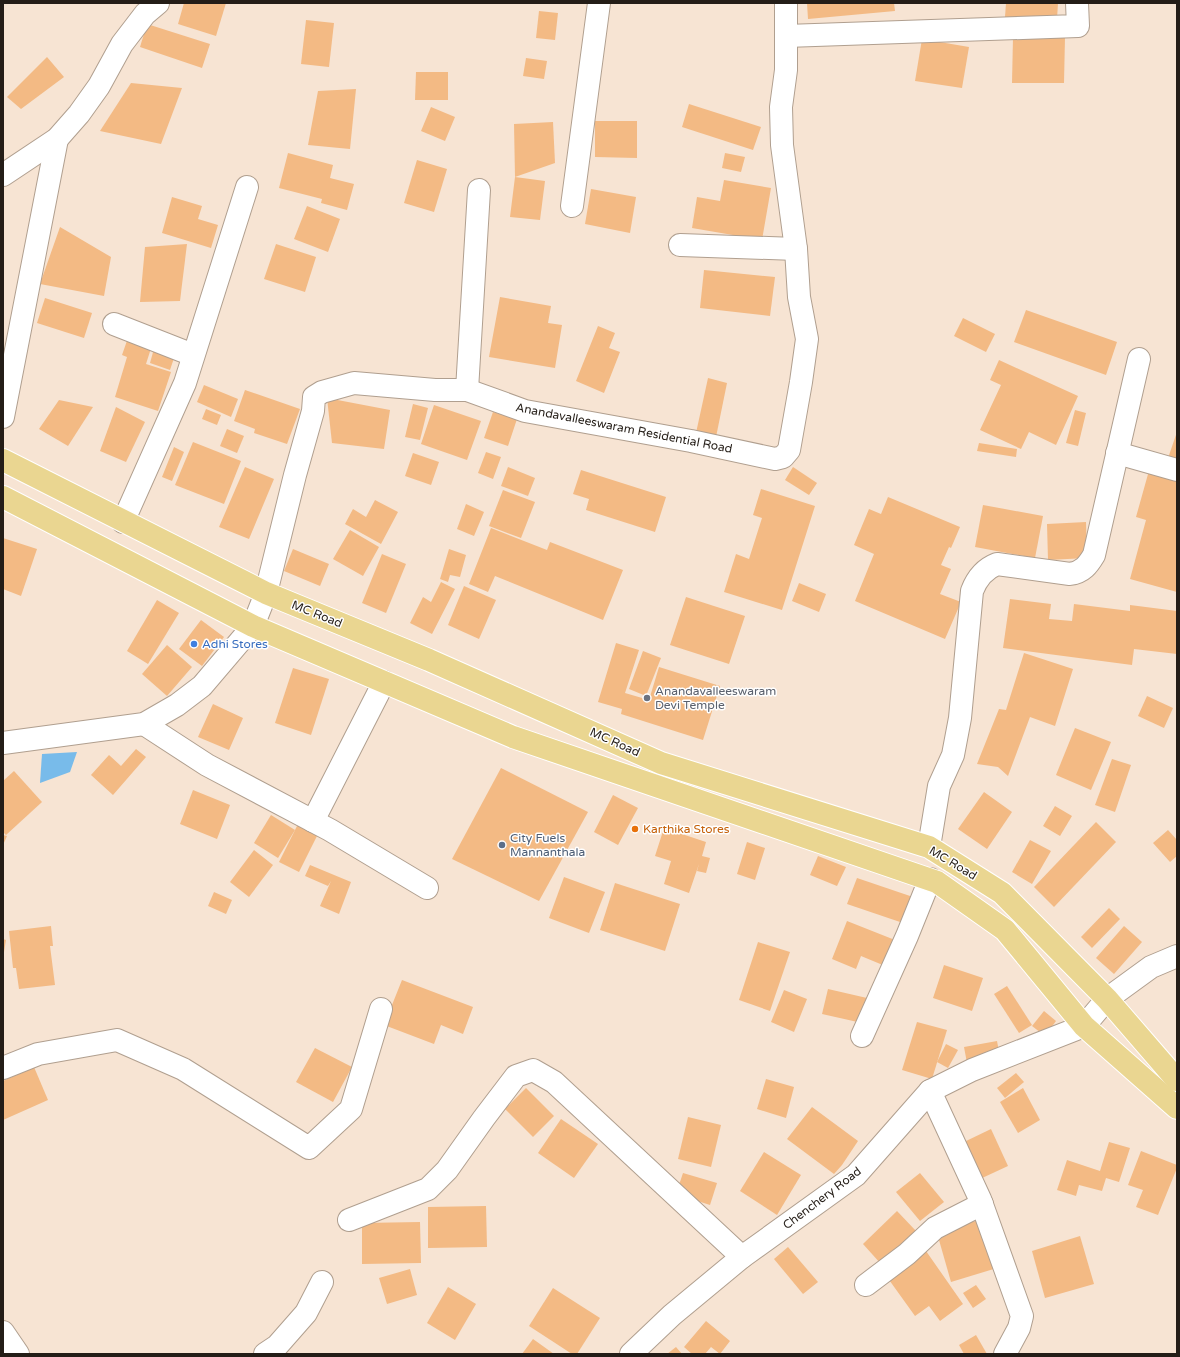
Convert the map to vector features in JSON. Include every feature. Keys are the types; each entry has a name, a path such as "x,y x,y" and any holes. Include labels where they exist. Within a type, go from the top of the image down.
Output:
{"main road":[{"name":"MC Road","path":"3,460 266,593 429,660 661,763 929,847 1002,893 1107,998 1177,1080"},
{"name":"MC Road","path":"3,497 253,626 513,737 937,882 1005,930 1084,1026 1177,1108"}],"street":[{"path":"3,175 57,139 99,86 122,44 145,14 158,3"},
{"path":"572,206 599,3"},
{"name":"Anandavalleeswaram Residential Road","path":"266,593 295,475 313,411 314,397 322,392 354,383 435,390 466,390 525,411 691,441 779,459 783,458 789,450 802,382 807,339 799,297 796,249 782,145 781,108 786,70 786,3"},
{"path":"786,36 1078,26 1077,3"},
{"path":"3,418 57,139"},
{"path":"123,522 185,383 247,187"},
{"path":"466,390 478,190"},
{"path":"680,245 796,249"},
{"path":"114,324 193,355"},
{"path":"929,847 940,786 954,755 960,718 972,591 976,581 989,567 997,564 1070,574 1078,573 1085,568 1094,555 1139,359"},
{"path":"1117,453 1177,470"},
{"path":"3,743 144,724 177,704 202,686 253,626 266,593"},
{"path":"313,821 384,682"},
{"path":"144,724 207,765 313,821 427,888"},
{"path":"862,1036 907,936 930,879"},
{"path":"1084,1026 1107,998 1151,967 1177,956"},
{"path":"3,1068 38,1054 117,1040 183,1069 309,1148 351,1109 381,1009"},
{"name":"Chenchery Road","path":"630,1354 672,1315 742,1257 856,1175 930,1091 972,1070 1084,1026"},
{"path":"349,1220 428,1189 447,1170 516,1076 533,1070 554,1082 742,1257"},
{"path":"930,1091 982,1204 1022,1316 1019,1328 1005,1354"},
{"path":"866,1285 907,1254 935,1228 982,1204"},
{"path":"265,1354 277,1346 306,1313 322,1282"},
{"path":"3,1332 18,1354"}],"water":[{"path":"77,752 70,772 40,783 42,754"}],"building":[{"path":"184,3 226,3 216,36 178,24"},
{"path":"807,3 894,3 895,11 808,19"},
{"path":"1006,3 1058,3 1057,19 1005,17"},
{"path":"539,11 558,13 555,40 536,38"},
{"path":"306,20 334,23 329,67 301,64"},
{"path":"147,24 210,44 202,68 140,47"},
{"path":"1013,37 1065,37 1064,83 1012,83"},
{"path":"922,39 969,47 962,88 915,81"},
{"path":"47,57 64,77 21,109 7,97"},
{"path":"526,58 547,61 544,79 523,76"},
{"path":"416,72 448,72 448,100 415,100"},
{"path":"131,83 182,88 161,144 100,131"},
{"path":"356,89 350,149 308,145 318,91"},
{"path":"689,104 761,127 753,150 682,127"},
{"path":"431,107 455,117 445,141 421,131"},
{"path":"595,121 637,121 637,158 595,157"},
{"path":"553,122 555,163 515,177 514,124"},
{"path":"288,153 333,165 330,178 354,184 347,210 321,203 322,199 279,188"},
{"path":"725,153 745,157 741,172 722,168"},
{"path":"417,160 447,169 434,212 404,203"},
{"path":"515,177 545,181 540,220 510,217"},
{"path":"724,180 771,188 762,240 692,228 697,197 720,201"},
{"path":"591,189 636,197 630,233 585,224"},
{"path":"172,197 202,206 198,219 218,225 211,248 162,233"},
{"path":"307,206 340,219 328,252 294,239"},
{"path":"60,227 111,257 104,296 40,284"},
{"path":"187,244 180,301 140,302 145,247"},
{"path":"276,244 316,257 305,292 264,279"},
{"path":"704,270 775,277 770,316 700,308"},
{"path":"500,297 551,306 548,323 562,325 555,368 489,357"},
{"path":"45,298 92,313 84,338 37,323"},
{"path":"1026,310 1117,342 1106,375 1014,342"},
{"path":"963,318 995,334 986,352 954,336"},
{"path":"598,326 615,333 609,348 620,352 604,393 576,381"},
{"path":"129,335 153,342 146,364 171,372 158,411 115,397 127,357 122,355"},
{"path":"155,345 176,352 170,370 150,363"},
{"path":"999,360 1078,396 1056,445 1029,432 1021,449 980,430 1001,385 990,380"},
{"path":"708,378 727,383 716,437 696,433"},
{"path":"204,385 238,399 231,417 197,402"},
{"path":"245,390 300,409 287,444 254,433 255,429 234,421"},
{"path":"327,398 390,410 384,449 332,443"},
{"path":"59,400 93,407 68,446 39,429"},
{"path":"413,404 428,408 420,440 405,437"},
{"path":"434,405 481,421 467,460 421,444"},
{"path":"116,407 145,422 126,462 100,451"},
{"path":"206,409 221,415 217,425 202,419"},
{"path":"1075,410 1086,413 1078,446 1066,443"},
{"path":"493,412 517,419 508,446 484,438"},
{"path":"227,429 244,436 237,453 220,446"},
{"path":"1177,432 1177,463 1167,461"},
{"path":"193,442 241,461 224,504 175,485"},
{"path":"979,443 1017,449 1016,457 977,451"},
{"path":"174,447 184,452 172,481 162,477"},
{"path":"486,452 501,457 493,479 478,473"},
{"path":"413,453 439,462 431,485 405,476"},
{"path":"245,467 274,479 249,539 219,527"},
{"path":"508,467 535,478 528,496 501,486"},
{"path":"793,467 817,483 809,495 785,480"},
{"path":"1150,467 1177,475 1177,592 1130,579 1146,520 1136,517"},
{"path":"581,470 666,497 655,532 586,510 589,499 573,494"},
{"path":"761,489 815,506 782,610 724,592 736,554 749,559 762,518 753,515"},
{"path":"503,490 535,502 521,538 489,526"},
{"path":"888,497 960,527 951,548 949,547 941,565 951,569 940,594 961,602 945,639 855,601 874,554 854,545 869,509 881,514"},
{"path":"375,500 398,512 381,544 345,524 353,509 366,517"},
{"path":"466,504 484,512 474,536 457,529"},
{"path":"983,505 1043,516 1035,558 975,547"},
{"path":"1086,522 1087,558 1048,560 1047,524"},
{"path":"491,528 547,550 550,542 623,570 603,620 495,576 488,592 469,584"},
{"path":"350,530 379,547 363,576 333,559"},
{"path":"3,538 37,549 21,596 3,589"},
{"path":"293,549 329,564 320,586 284,571"},
{"path":"449,549 466,555 460,577 450,575 448,582 440,579"},
{"path":"382,554 406,564 386,613 362,603"},
{"path":"441,582 455,589 432,634 410,623 423,597 431,602"},
{"path":"799,583 826,594 819,612 792,601"},
{"path":"464,586 496,600 479,639 448,625"},
{"path":"686,597 745,616 729,664 670,645"},
{"path":"1010,599 1051,604 1049,619 1072,621 1074,604 1130,611 1130,605 1177,611 1177,654 1134,649 1132,665 1003,648"},
{"path":"157,600 179,613 148,664 127,651"},
{"path":"201,620 224,637 202,666 179,649"},
{"path":"616,643 639,650 625,693 649,700 659,667 720,686 703,740 621,714 622,709 598,702"},
{"path":"167,645 192,667 167,696 142,674"},
{"path":"643,651 661,658 646,696 629,689"},
{"path":"1024,653 1073,669 1055,726 1030,717 1008,776 998,767 977,764 999,709 1006,710"},
{"path":"293,668 329,679 311,735 275,723"},
{"path":"1147,696 1173,708 1164,728 1138,716"},
{"path":"213,704 243,718 229,750 198,737"},
{"path":"1075,728 1111,742 1091,790 1056,775"},
{"path":"136,749 146,757 113,795 91,775 109,755 121,766"},
{"path":"1112,759 1131,765 1115,812 1095,805"},
{"path":"501,768 588,812 539,901 452,859"},
{"path":"14,771 42,802 6,835 3,832 3,781"},
{"path":"193,790 230,805 217,839 180,824"},
{"path":"984,792 1012,812 987,849 958,829"},
{"path":"613,795 638,808 618,845 594,832"},
{"path":"1055,806 1072,816 1060,836 1043,826"},
{"path":"271,815 295,830 278,858 254,843"},
{"path":"299,822 319,832 299,872 279,862"},
{"path":"1096,822 1116,842 1054,907 1034,887"},
{"path":"664,828 706,842 702,856 710,858 706,873 697,871 699,864 689,893 664,884 671,861 655,856"},
{"path":"1168,830 1177,840 1177,856 1170,862 1153,843"},
{"path":"3,835 7,836 3,845"},
{"path":"1030,840 1051,851 1032,884 1012,872"},
{"path":"747,842 765,848 755,880 737,874"},
{"path":"254,850 273,865 249,897 230,882"},
{"path":"818,856 846,867 837,886 810,875"},
{"path":"310,865 351,882 339,914 320,906 331,881 328,886 305,876"},
{"path":"564,877 605,892 589,933 549,918"},
{"path":"857,878 913,897 903,923 847,904"},
{"path":"615,883 680,904 665,951 600,930"},
{"path":"214,892 232,900 226,914 208,906"},
{"path":"1109,908 1120,919 1092,948 1081,937"},
{"path":"847,921 900,942 890,968 861,956 856,969 832,959"},
{"path":"51,926 53,946 50,946 55,985 19,989 16,968 13,968 9,931"},
{"path":"1124,926 1142,942 1114,974 1096,958"},
{"path":"3,939 6,940 4,952 3,952"},
{"path":"758,942 790,952 770,1011 739,1000"},
{"path":"944,965 983,978 972,1011 933,998"},
{"path":"402,980 473,1007 463,1034 441,1025 434,1044 384,1025"},
{"path":"1007,986 1032,1025 1019,1033 994,994"},
{"path":"828,989 867,998 862,1023 822,1014"},
{"path":"784,990 807,999 794,1032 771,1022"},
{"path":"1044,1011 1056,1021 1045,1036 1032,1026"},
{"path":"917,1022 947,1030 932,1079 902,1070"},
{"path":"997,1041 1000,1057 967,1063 964,1047"},
{"path":"946,1044 958,1050 948,1068 937,1062"},
{"path":"315,1048 352,1067 333,1102 296,1082"},
{"path":"34,1067 48,1100 3,1120 3,1081"},
{"path":"1016,1073 1024,1082 1005,1098 997,1088"},
{"path":"766,1079 794,1087 786,1118 757,1109"},
{"path":"526,1088 554,1116 533,1137 505,1109"},
{"path":"1023,1088 1040,1120 1018,1133 1000,1102"},
{"path":"812,1107 858,1141 834,1174 787,1139"},
{"path":"688,1117 721,1125 711,1167 678,1159"},
{"path":"561,1119 598,1144 574,1178 538,1153"},
{"path":"991,1129 1008,1166 980,1179 964,1142"},
{"path":"1109,1142 1130,1148 1119,1182 1106,1178 1102,1191 1079,1185 1076,1196 1057,1190 1067,1160 1100,1171"},
{"path":"1141,1151 1177,1165 1158,1215 1136,1207 1143,1190 1128,1185"},
{"path":"764,1152 801,1175 777,1215 740,1191"},
{"path":"683,1173 717,1183 710,1205 676,1194"},
{"path":"920,1173 944,1202 920,1221 896,1192"},
{"path":"486,1206 487,1247 428,1248 428,1207"},
{"path":"897,1211 916,1231 881,1264 863,1244"},
{"path":"982,1219 997,1268 951,1282 937,1233"},
{"path":"420,1222 421,1263 362,1264 362,1223"},
{"path":"1080,1236 1094,1284 1045,1298 1032,1251"},
{"path":"788,1247 818,1282 803,1294 774,1259"},
{"path":"926,1251 963,1304 940,1321 929,1306 915,1316 887,1277"},
{"path":"410,1269 417,1295 387,1304 379,1278"},
{"path":"976,1285 986,1299 973,1308 963,1293"},
{"path":"448,1287 476,1304 455,1340 427,1323"},
{"path":"553,1288 600,1318 577,1354 572,1354 529,1326"},
{"path":"706,1321 730,1341 720,1354 711,1347 705,1354 692,1354 684,1347"},
{"path":"976,1335 987,1354 964,1354 959,1345"},
{"path":"533,1339 554,1354 522,1354"},
{"path":"676,1347 682,1354 667,1354"}],"place":[{"name":"Adhi Stores","path":"194,644"},
{"name":"Anandavalleeswaram Devi Temple","path":"647,698"},
{"name":"Karthika Stores","path":"635,829"},
{"name":"City Fuels Mannanthala","path":"502,845"}]}
